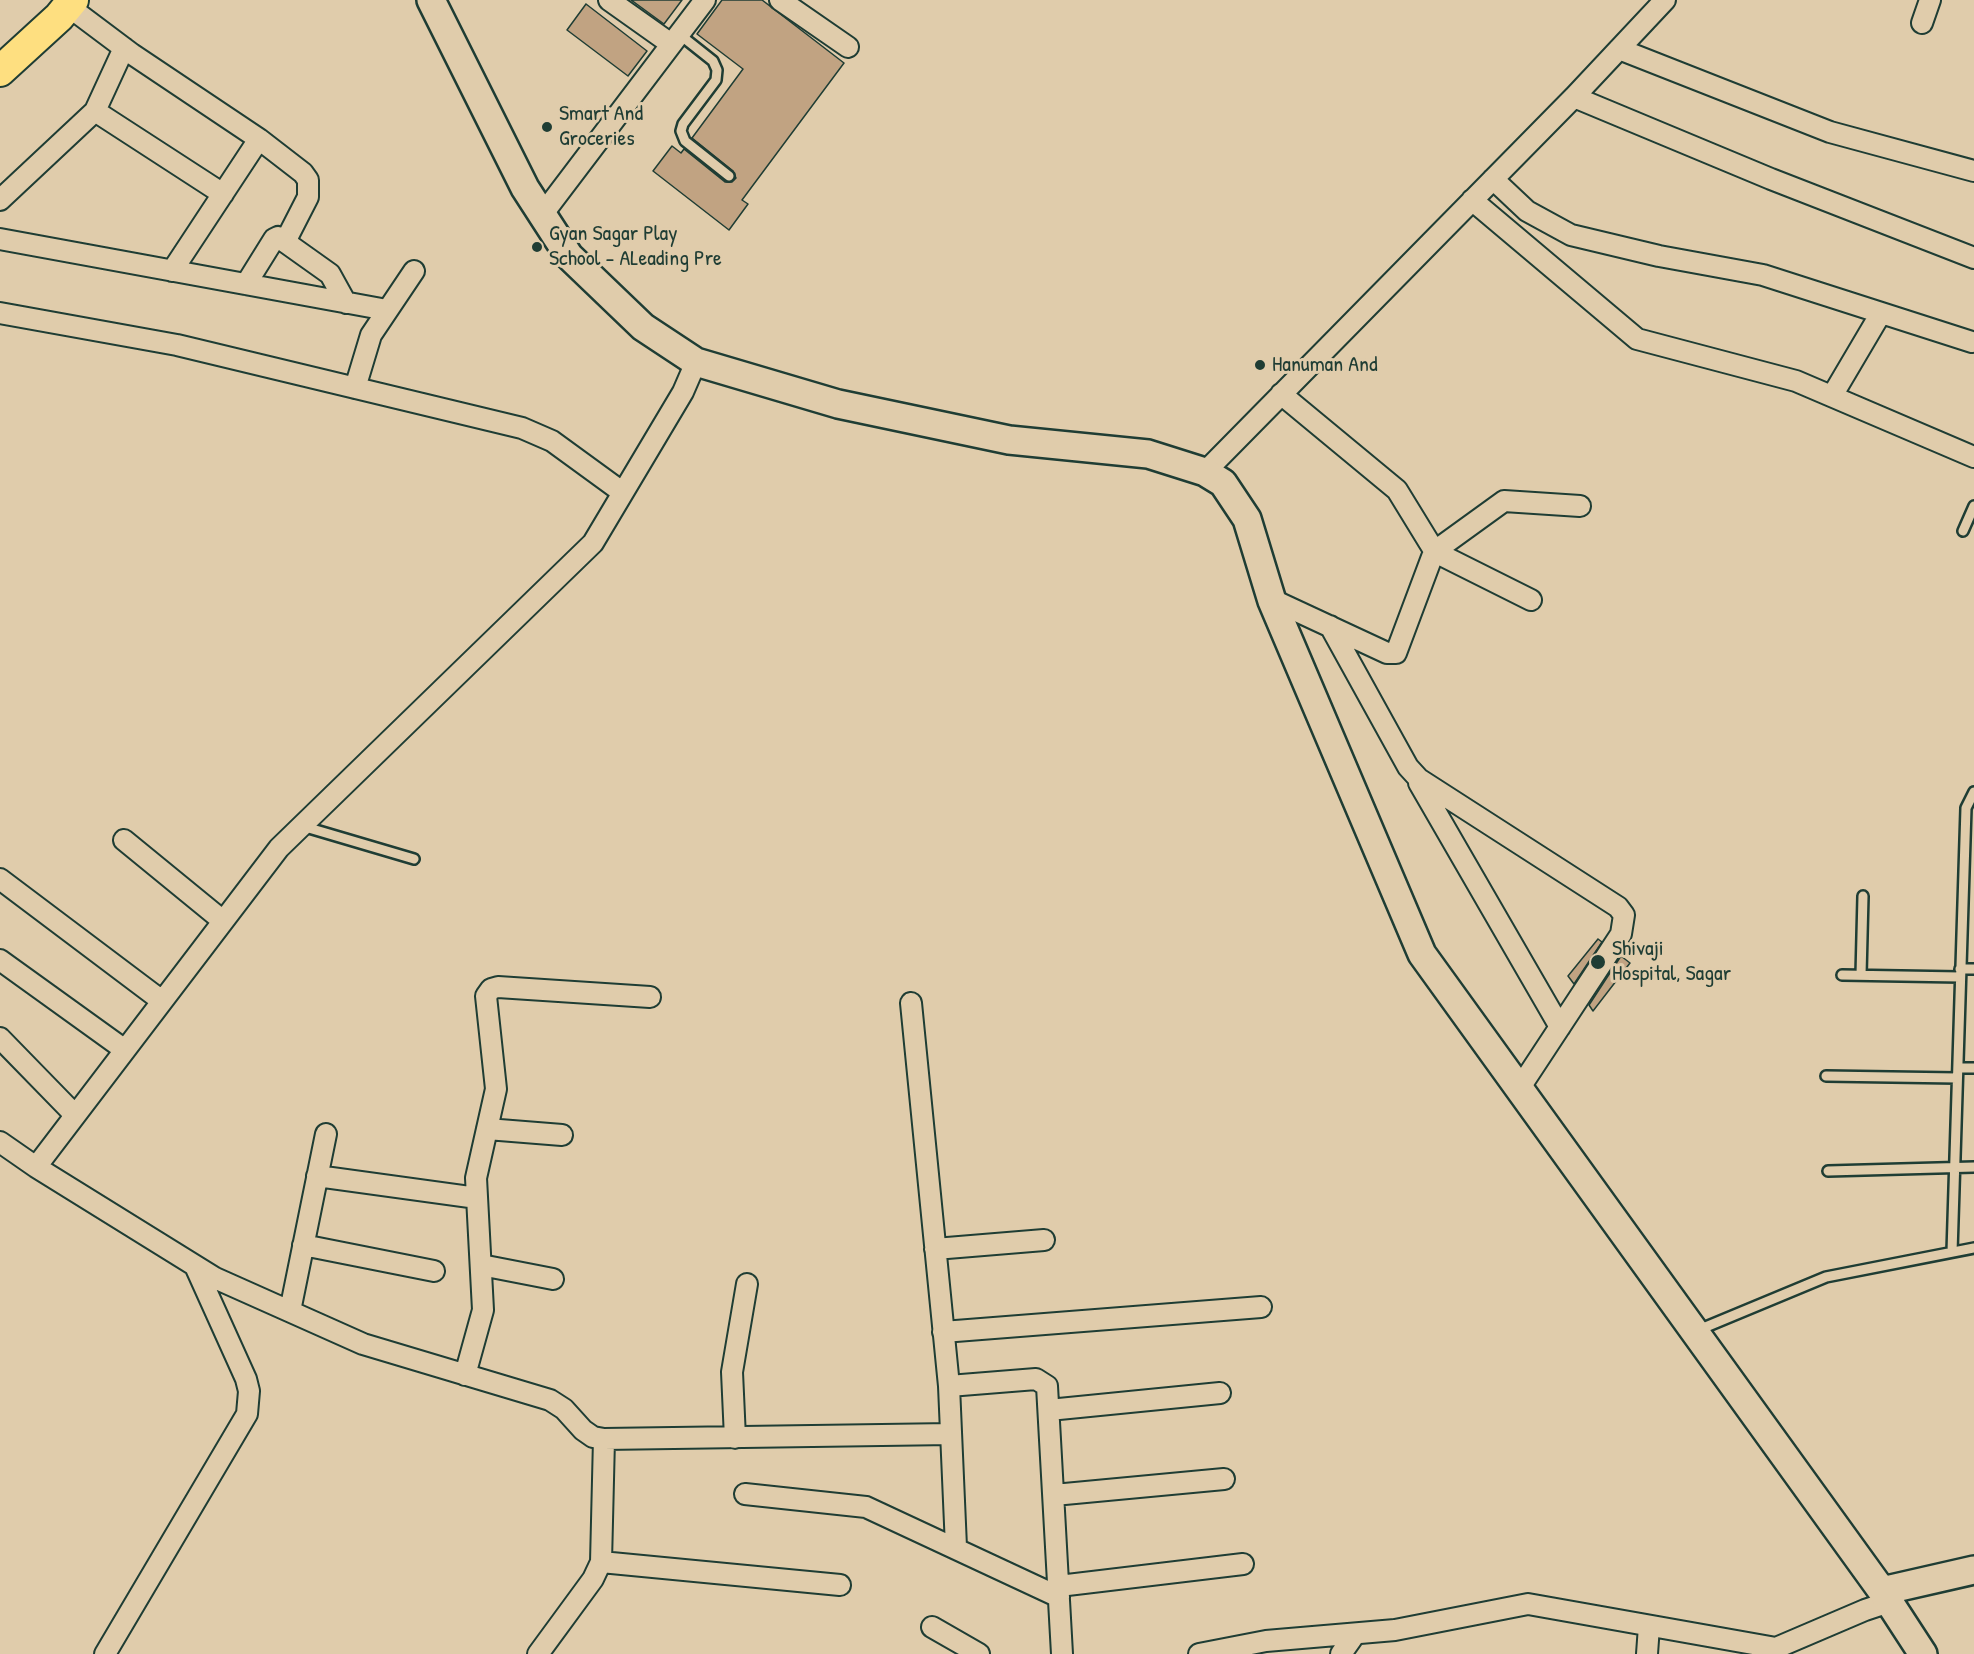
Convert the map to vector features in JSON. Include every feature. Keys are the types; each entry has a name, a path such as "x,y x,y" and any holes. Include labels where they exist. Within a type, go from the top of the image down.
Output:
{"main road":[{"path":"431,0 525,188 569,256 643,327 696,362 850,406 1010,440 1148,454 1205,472 1222,483 1247,519 1273,600 1422,954 1694,1332 1878,1601 1923,1654"},
{"path":"0,70 71,3"},
{"path":"1878,1601 1974,1570"}],"street":[{"path":"609,0 675,39"},
{"path":"542,214 705,0"},
{"path":"780,0 848,47"},
{"path":"1205,472 1574,97 1665,0"},
{"path":"1922,23 1930,0"},
{"path":"71,3 124,48 259,139 303,173 308,180 308,196 286,240"},
{"path":"0,201 95,111 124,48"},
{"path":"1619,49 1830,132 1974,171"},
{"path":"1574,97 1772,179 1974,258"},
{"path":"95,111 223,194"},
{"path":"172,271 259,139"},
{"path":"1492,179 1527,210 1571,234 1659,256 1763,275 1972,342"},
{"path":"1472,200 1637,339 1780,376 1974,457"},
{"path":"246,284 274,239 278,237 286,240 330,274 346,303"},
{"path":"0,238 387,310"},
{"path":"355,388 371,335 414,271"},
{"path":"1832,396 1881,312"},
{"path":"0,313 177,345 539,434 622,492"},
{"path":"36,1167 274,854 585,552 600,533 635,469 683,392 696,362"},
{"path":"1281,394 1397,490 1435,552 1531,600"},
{"path":"1273,600 1387,653 1396,653 1435,552 1504,501 1580,506"},
{"path":"1330,626 1560,1027"},
{"path":"1412,771 1433,789 1618,907 1624,915 1621,934 1519,1089"},
{"path":"124,840 223,921"},
{"path":"0,879 162,1001"},
{"path":"0,960 125,1050"},
{"path":"465,1375 481,1320 477,1167 496,1089 486,1004 491,989 498,987 651,997"},
{"path":"911,1003 949,1386 956,1547"},
{"path":"0,1038 75,1115"},
{"path":"487,1129 562,1135"},
{"path":"290,1311 326,1134"},
{"path":"0,1142 195,1266 363,1344 558,1404 593,1437 604,1439 735,1438 951,1434"},
{"path":"317,1176 477,1198"},
{"path":"935,1250 1044,1240"},
{"path":"303,1245 434,1271"},
{"path":"481,1265 553,1279"},
{"path":"105,1654 247,1414 249,1391 246,1379 195,1266"},
{"path":"735,1438 732,1372 747,1284"},
{"path":"944,1332 1261,1308"},
{"path":"949,1386 1036,1379 1047,1386 1062,1654"},
{"path":"1049,1410 1220,1393"},
{"path":"538,1654 593,1579 601,1562 604,1439"},
{"path":"1054,1495 1224,1479"},
{"path":"745,1494 866,1507 1059,1591 1243,1564"},
{"path":"601,1562 840,1584"},
{"path":"1199,1654 1266,1641 1395,1630 1528,1604 1775,1649 1878,1601"},
{"path":"1647,1654 1649,1626"},
{"path":"932,1627 979,1654"},
{"path":"1341,1654 1355,1634"}],"lane":[{"path":"675,39 713,61 717,70 716,81 683,124 681,131 685,141 729,176"},
{"path":"1963,531 1974,506"},
{"path":"1952,1252 1966,808 1974,792"},
{"path":"302,826 414,859"},
{"path":"1861,975 1863,896"},
{"path":"1842,975 1960,973 1974,969"},
{"path":"1826,1076 1958,1073 1974,1068"},
{"path":"1828,1171 1974,1167"},
{"path":"1694,1332 1826,1277 1974,1248"}],"building":[{"path":"631,0 682,0 664,24"},
{"path":"722,0 762,0 844,63 742,200 748,204 729,230 653,171 672,146 681,153 684,149 725,182 732,182 736,178 733,171 692,138 743,69 697,34"},
{"path":"586,4 647,51 628,76 567,30"},
{"path":"1598,939 1602,942 1574,984 1568,976"},
{"path":"1621,956 1630,963 1593,1011 1589,1005"}],"place":[{"name":"Smart And Groceries","path":"547,127"},
{"name":"Gyan Sagar Play School - ALeading Pre","path":"537,247"},
{"name":"Hanuman And","path":"1260,365"},
{"name":"Shivaji Hospital, Sagar","path":"1598,962"}]}
